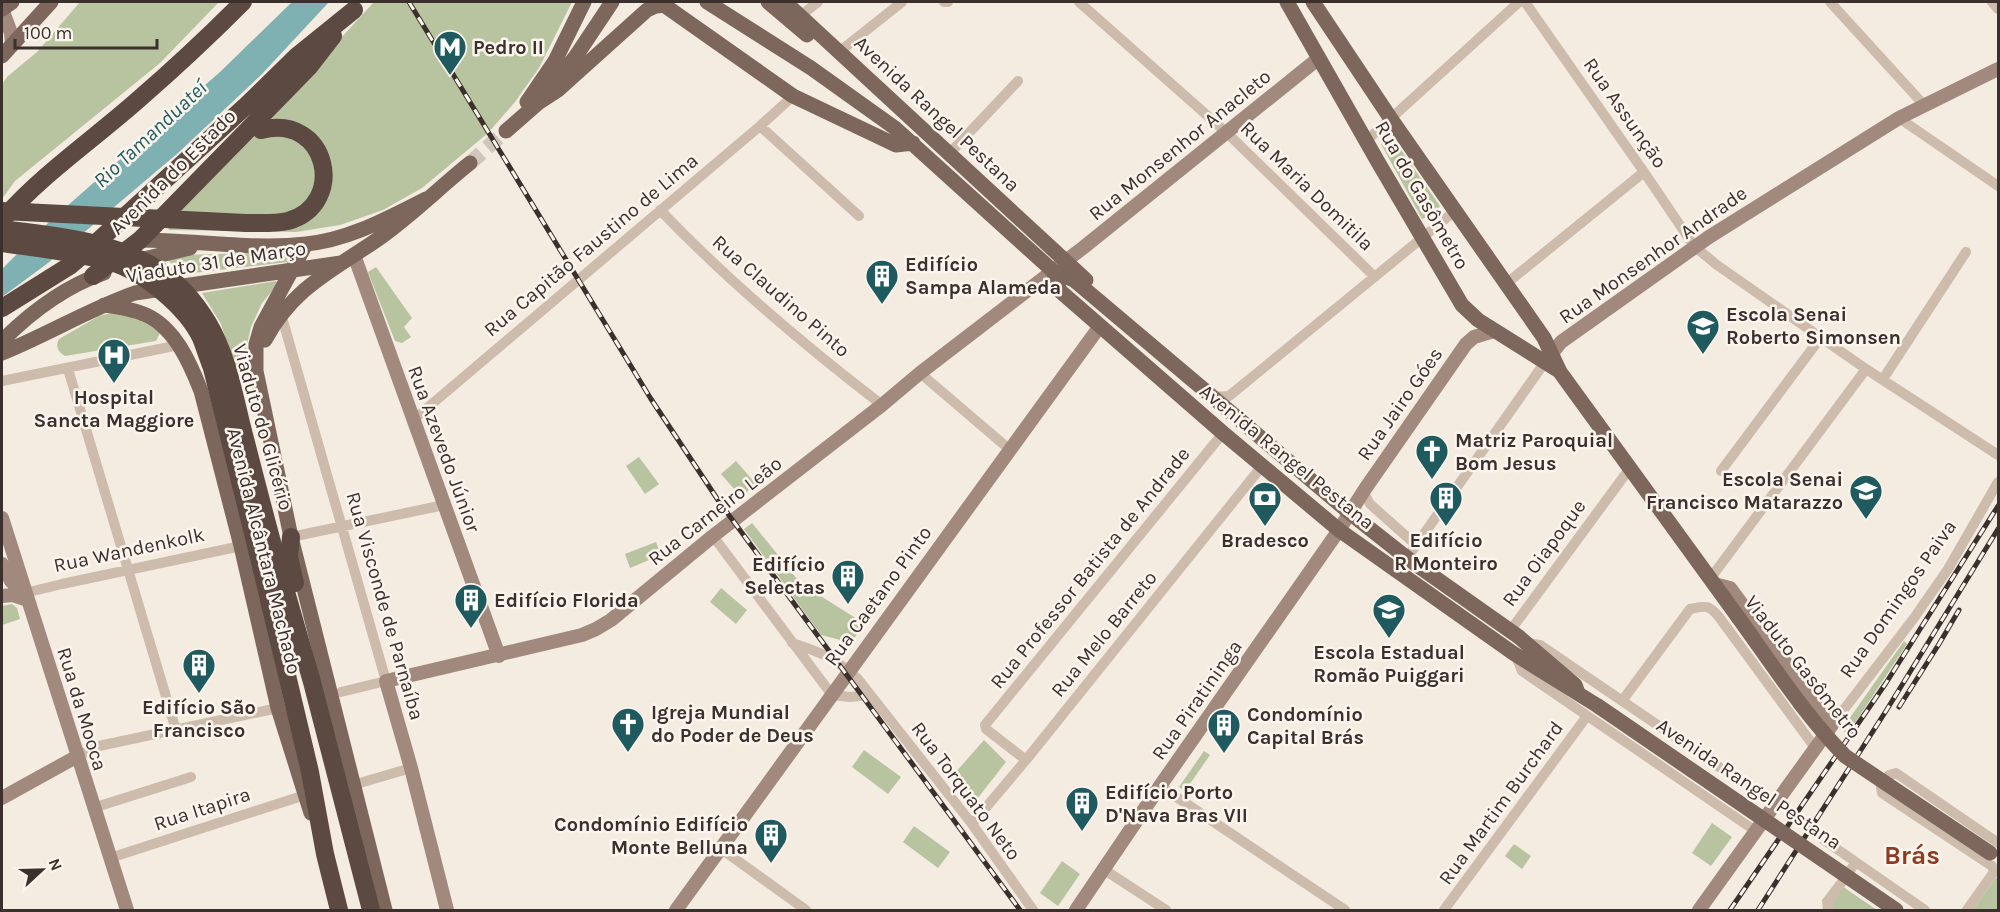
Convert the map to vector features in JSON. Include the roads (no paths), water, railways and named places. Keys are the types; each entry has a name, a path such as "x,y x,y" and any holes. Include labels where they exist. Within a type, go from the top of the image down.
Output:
{"highway":[{"path":"2,220 42,180 140,99 243,2"},
{"name":"Avenida do Estado","path":"93,276 140,240 309,67 358,6"},
{"name":"Avenida do Estado","path":"2,308 71,265 111,231 297,56 358,6"},
{"path":"2,211 272,223 299,216 310,207 319,195 323,179 321,157 311,141 295,130 279,126 261,129 239,138"},
{"name":"Viaduto do Glicério","path":"2,229 42,234 106,247 127,254 159,270 178,285 194,303 209,325 230,381 270,567"},
{"path":"71,265 118,246 140,240"},
{"name":"Viaduto do Glicério","path":"2,243 112,262 148,281 188,318 200,337 212,368 270,567"},
{"path":"291,537 289,557 305,628 312,682"},
{"name":"Avenida Alcântara Machado","path":"270,567 312,682 371,910"},
{"name":"Avenida Alcântara Machado","path":"270,567 325,854 339,910"}],"main road":[{"path":"2,9 12,2"},
{"path":"7,50 51,2"},
{"path":"585,2 555,61 508,129 538,103 558,90 647,10 664,5 793,96 896,145 913,143"},
{"path":"538,103 576,56 612,2"},
{"name":"Avenida Rangel Pestana","path":"707,2 811,68 894,128 1053,271 1074,279 1113,309"},
{"name":"Avenida Rangel Pestana","path":"768,2 877,98 894,128"},
{"name":"Avenida Rangel Pestana","path":"785,2 1066,261 1113,309 1212,397 1407,558 1510,631 1520,648"},
{"name":"Rua do Gasômetro","path":"1287,2 1462,305 1470,314 1494,331 1548,357"},
{"name":"Rua do Gasômetro","path":"1313,2 1455,211 1507,283 1548,357 1712,582"},
{"path":"256,359 281,314 292,301 312,283 395,226 470,163"},
{"path":"140,240 214,244 306,244 359,231 426,199"},
{"path":"93,276 157,255 214,244"},
{"name":"Avenida Alcântara Machado","path":"306,244 261,327 256,344 258,384 291,537 386,910"},
{"name":"Viaduto 31 de Março","path":"2,353 99,307 135,293 290,271 347,259"},
{"path":"1066,261 1065,266 1074,279"},
{"name":"Avenida Rangel Pestana","path":"1053,271 1060,291 1339,530 1520,648 1578,693 1592,711 1896,910"},
{"name":"Avenida do Estado","path":"2,341 42,307 93,276"},
{"name":"Avenida Alcântara Machado","path":"99,307 128,309 148,315 162,326 179,345 194,372 201,391 241,546 278,708 325,854"},
{"name":"Rua Caetano Pinto","path":"1100,326 1113,309"},
{"path":"1223,433 1239,420"},
{"name":"Viaduto Gasômetro","path":"1712,582 1811,718 1845,756 1995,856"}],"street":[{"path":"800,16 818,2"},
{"path":"839,52 902,2"},
{"name":"Rua Maria Domitila","path":"1079,2 1227,133 1375,277"},
{"path":"1366,141 1519,2"},
{"name":"Rua Assunção","path":"1525,2 1694,246 1707,258 1866,369 1998,455"},
{"path":"1830,2 1924,105"},
{"path":"1992,2 1998,9"},
{"path":"2,9 11,33 7,50"},
{"name":"Rua Monsenhor Anacleto","path":"1066,261 1319,58"},
{"name":"Rua Monsenhor Andrade","path":"1407,558 1548,357 1569,337 1694,246 1899,118 1998,69"},
{"path":"949,154 1018,81"},
{"name":"Rua Capitão Faustino de Lima","path":"413,420 793,96"},
{"path":"1899,118 1998,186"},
{"path":"760,126 859,216"},
{"path":"1507,283 1644,172"},
{"name":"Rua Claudino Pinto","path":"660,210 727,276 882,405"},
{"path":"1212,397 1228,396 1234,393 1455,211"},
{"path":"1883,380 1966,252"},
{"name":"Rua Azevedo Júnior","path":"347,259 413,420 499,656"},
{"name":"Rua Carneiro Leão","path":"341,692 499,656 596,629 611,620 713,536 1066,261"},
{"name":"Rua Visconde de Parnaíba","path":"281,314 411,768 447,910"},
{"name":"Rua Caetano Pinto","path":"676,910 1100,326"},
{"name":"Rua Jairo Góes","path":"1350,513 1466,344 1474,337 1494,331"},
{"path":"1721,471 1821,337"},
{"path":"2,381 179,345"},
{"path":"68,369 176,730"},
{"path":"1712,582 1866,369"},
{"path":"920,373 1009,449"},
{"name":"Rua Professor Batista de Andrade","path":"1026,760 986,729 985,725 1223,433"},
{"name":"Rua Melo Barreto","path":"972,824 1262,466"},
{"name":"Rua Oiapoque","path":"1510,631 1630,468"},
{"name":"Rua Domingos Paiva","path":"1699,910 1832,725 1914,618 1948,569 1998,483"},
{"path":"1363,491 1370,504 1415,544"},
{"path":"291,537 444,505"},
{"name":"Rua Piratininga","path":"1076,910 1350,513"},
{"name":"Rua da Mooca","path":"2,518 76,757 127,910"},
{"path":"713,536 832,695 850,697 869,695"},
{"name":"Rua Wandenkolk","path":"2,596 26,596 128,570 241,546"},
{"path":"2,564 11,581 26,596"},
{"name":"Rua do Gasômetro","path":"1712,582 1730,588 1832,725"},
{"path":"1622,701 1690,609 1707,607 1715,613 1816,748"},
{"name":"Rua Torquato Neto","path":"792,643 829,656 850,671 972,824 1033,910"},
{"name":"Avenida Rangel Pestana","path":"1757,832 1592,711 1522,672 1520,648 1540,645 1775,805"},
{"path":"2,798 99,746 278,708"},
{"name":"Rua Martim Burchard","path":"1444,910 1592,711"},
{"path":"353,785 411,768"},
{"path":"1896,773 1995,856 1992,866 1882,793 1881,788 1889,775 1896,773"},
{"path":"93,808 191,777"},
{"path":"1160,786 1345,910"},
{"name":"Rua Itapira","path":"110,858 305,795"},
{"name":"Avenida Rangel Pestana","path":"1824,840 1925,910"},
{"path":"720,848 806,910"},
{"path":"1966,910 1994,872 1995,856"},
{"path":"1828,910 1828,902 1856,862"},
{"path":"1103,869 1166,910"}],"water":[{"name":"Rio Tamanduateí","path":"292,2 329,2 262,74 178,153 48,263 2,297 2,269 50,221 220,72"}],"tunnel":[{"path":"470,163 506,131"}],"railway":[{"path":"409,2 651,399 720,503 1020,910"},
{"path":"1730,910 1886,683 1998,506"},
{"path":"1758,910 1886,711 1998,529"},
{"path":"1899,707 1959,610"}],"place":[{"name":"Pedro II","path":"450,76"},
{"name":"Edifício Sampa Alameda","path":"882,305"},
{"name":"Escola Senai Roberto Simonsen","path":"1703,355"},
{"name":"Hospital Sancta Maggiore","path":"114,384"},
{"name":"Matriz Paroquial Bom Jesus","path":"1432,480"},
{"name":"Escola Senai Francisco Matarazzo","path":"1866,520"},
{"name":"Bradesco","path":"1265,527"},
{"name":"Edifício R Monteiro","path":"1446,527"},
{"name":"Edifício Selectas","path":"848,605"},
{"name":"Edifício Florida","path":"471,629"},
{"name":"Escola Estadual Romão Puiggari","path":"1389,639"},
{"name":"Edifício São Francisco","path":"199,694"},
{"name":"Igreja Mundial do Poder de Deus","path":"628,753"},
{"name":"Condomínio Capital Brás","path":"1224,754"},
{"name":"Edifício Porto D'Nava Bras VII","path":"1082,832"},
{"name":"Condomínio Edifício Monte Belluna","path":"771,864"}],"district":[{"name":"Brás","path":"1912,855"}]}
